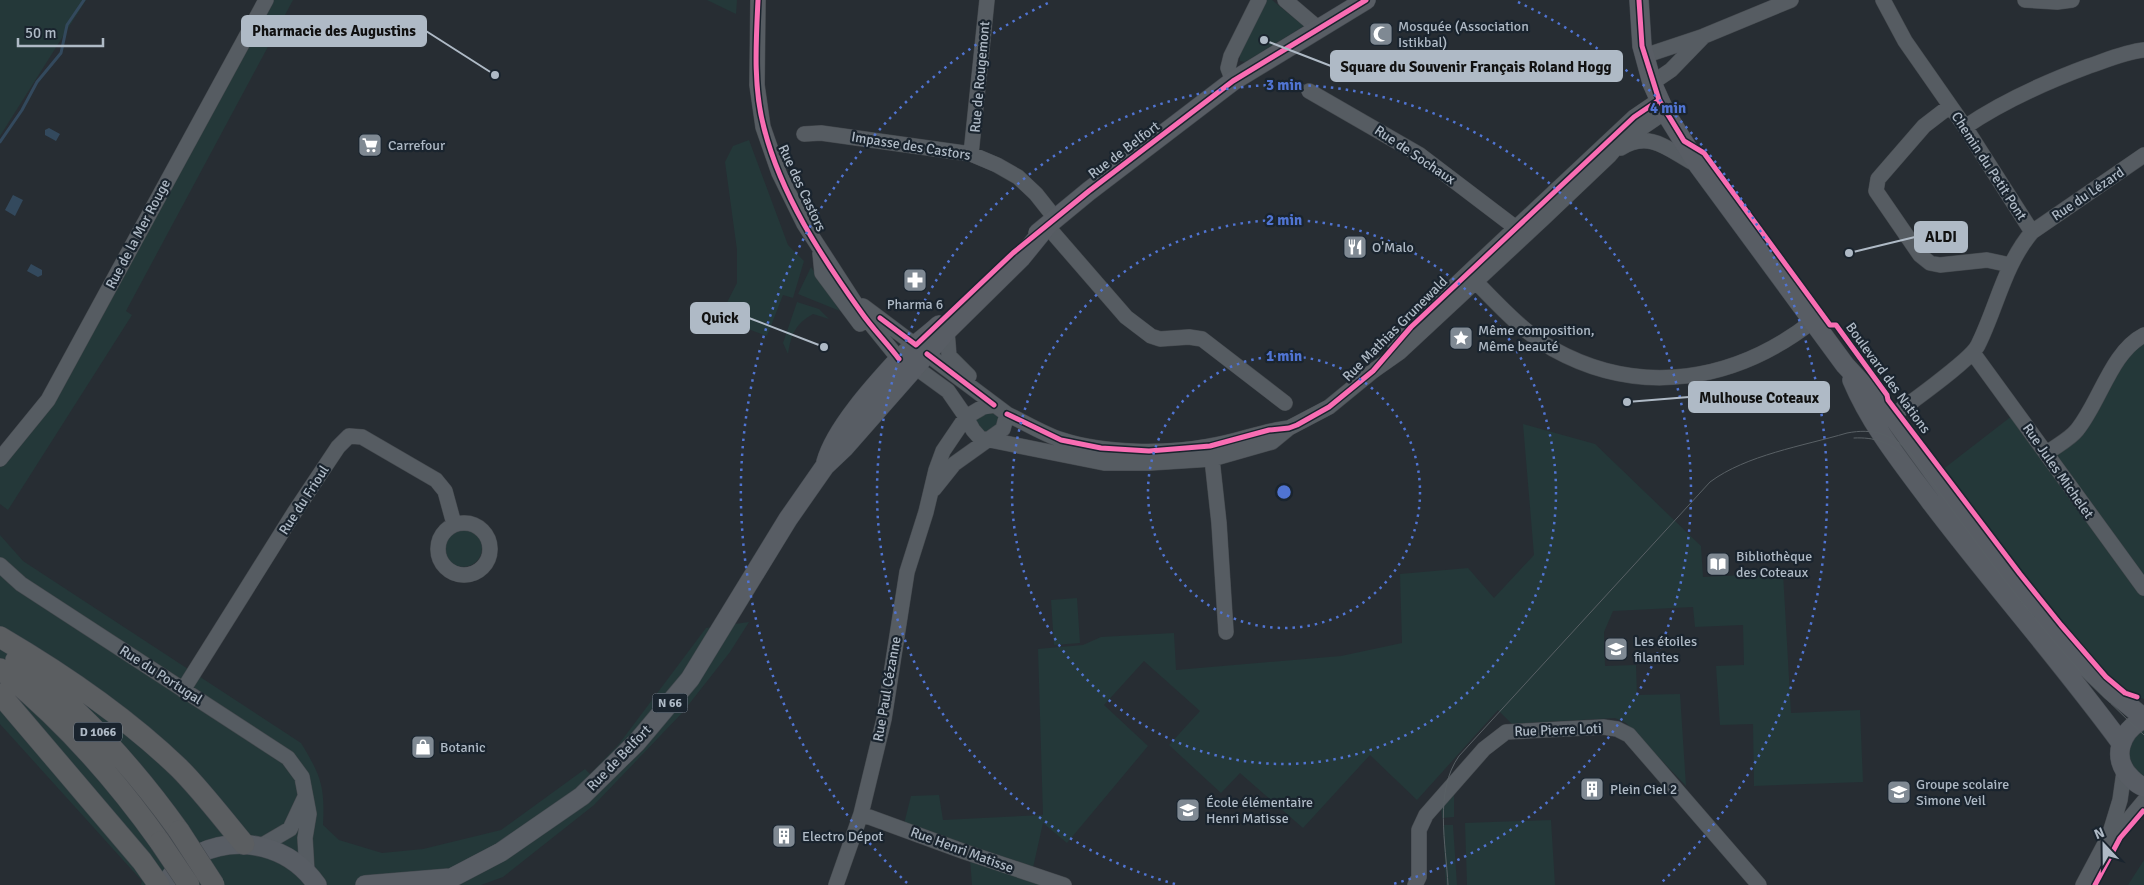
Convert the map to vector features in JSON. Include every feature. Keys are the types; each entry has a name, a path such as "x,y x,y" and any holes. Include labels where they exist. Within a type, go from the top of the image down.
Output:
{"highway":[{"path":"0,636 37,658 123,721 179,769 253,845"},
{"name":"D 1066","path":"0,648 65,699 108,742 147,786 214,885"},
{"name":"D 1066","path":"0,669 19,684 93,755 130,799 189,885"},
{"path":"0,694 142,861 159,885"}],"main road":[{"name":"Rue de Belfort","path":"825,466 835,437 1013,253 1233,80 1366,0"},
{"name":"Boulevard des Nations","path":"1639,0 1640,30 1644,56 1658,98 1698,165 1846,365 1892,416 1984,543 2084,665 2111,692 2144,718"},
{"name":"Rue de Belfort","path":"364,885 444,881 501,852 582,796 603,777 642,737 690,679 788,519 825,466 845,447 909,359 946,331 1021,258 1051,222"},
{"name":"Boulevard des Nations","path":"1846,365 1862,403 1875,426 1970,554 2094,706 2121,743"},
{"path":"2144,718 2128,730 2121,743 2119,753 2124,772 2138,785 2144,787"},
{"path":"164,885 176,869 196,854 220,846 253,845 278,852 294,861 316,882"}],"street":[{"name":"Rue de la Mer Rouge","path":"0,460 48,400 266,0"},
{"name":"Rue des Castors","path":"758,0 757,85 763,127 780,173 804,224 861,312 909,359"},
{"name":"Rue de Rougemont","path":"971,154 987,0"},
{"path":"1233,80 1228,68 1231,56 1259,0"},
{"path":"1285,0 1319,30"},
{"path":"1644,56 1704,36 1791,0"},
{"name":"Chemin du Petit Pont","path":"1875,426 1892,416 1973,353 2010,265 2020,246 2032,232 1965,126 1905,41 1884,0"},
{"path":"2025,0 2057,2 2072,0"},
{"path":"1658,98 1671,70 1704,36"},
{"path":"1965,126 2020,95 2066,74 2112,57 2144,50"},
{"name":"Rue de Sochaux","path":"1309,91 1420,155 1516,228"},
{"name":"Rue Mathias Grunewald","path":"1472,278 1609,156 1658,98"},
{"name":"Rue Mathias Grunewald","path":"988,440 1104,463 1158,463 1211,453 1269,430 1289,428 1329,407 1373,371 1400,352 1472,278 1516,228 1634,117 1658,98"},
{"path":"1950,106 1924,126 1878,179 1876,191 1920,255 1930,263 1940,265 1987,260 2010,265"},
{"name":"Impasse des Castors","path":"804,134 821,133 971,154 997,165 1018,177 1036,194 1051,222 1126,317 1151,336 1160,339 1189,337 1202,339 1285,403"},
{"name":"Rue Mathias Grunewald","path":"1609,156 1624,146 1648,141 1666,146 1698,165"},
{"name":"Rue du Lézard","path":"2032,232 2144,155"},
{"path":"820,251 822,273 849,312 886,351 889,358 909,359 973,389 1006,414 1003,429 988,440 980,438 948,391 909,359"},
{"path":"1472,278 1517,323 1552,348 1587,365 1634,375 1690,376 1728,368 1749,360 1788,340 1814,322"},
{"name":"Rue des Castors","path":"855,302 869,310 909,359"},
{"path":"946,331 948,352 970,377 973,389"},
{"path":"2047,453 2076,431 2088,415 2119,358 2129,346 2144,335"},
{"name":"Rue Jules Michelet","path":"1973,353 2144,588"},
{"path":"966,417 983,407 994,405"},
{"name":"Rue Mathias Grunewald","path":"1006,414 1061,440 1101,448 1211,453"},
{"name":"Rue Paul Cézanne","path":"836,885 861,814 884,719 907,572 943,451 966,417"},
{"name":"Rue du Frioul","path":"184,690 294,513 338,447 349,436 362,437 436,480 445,491 454,524"},
{"name":"Rue Paul Cézanne","path":"931,492 954,464 974,448 988,440"},
{"path":"1211,453 1219,523 1226,632"},
{"name":"Rue du Portugal","path":"0,565 21,584 288,758 302,777 309,814 305,838 316,882"},
{"name":"Rue Pierre Loti","path":"1415,885 1419,877 1420,830 1426,815 1484,749 1506,732 1603,726 1617,729 1629,735 1759,885"},
{"path":"2083,885 2109,836 2120,800 2124,772"},
{"path":"253,845 290,829 306,796"},
{"path":"2109,836 2129,819 2144,801"},
{"name":"Rue Henri Matisse","path":"861,814 964,852 1064,885"}],"green space":[{"path":"0,0 86,0 0,136"},
{"path":"272,0 293,0 126,311 132,315 8,510 0,504 0,466 53,401"},
{"path":"707,0 737,0 736,14"},
{"path":"1264,0 1272,0 1304,26 1245,62 1240,61 1240,53"},
{"path":"749,140 788,245 804,261 793,298 783,295 767,336 719,318 737,283 737,250 725,162 733,146"},
{"path":"811,267 840,311 798,294"},
{"path":"797,302 819,309 829,319 813,314 802,322 792,336 788,354 783,343"},
{"path":"2144,335 2144,699 2125,693 2091,660 2020,574 1942,470 2017,412 2046,453 2076,431"},
{"path":"994,405 1005,423 980,438 974,411"},
{"path":"1523,424 1595,444 1701,546 1703,577 1783,573 1791,713 1860,710 1863,782 1754,786 1753,724 1720,725 1716,666 1744,665 1743,625 1695,627 1693,607 1613,611 1604,632 1605,666 1636,665 1637,695 1680,694 1686,786 1626,723 1615,718 1512,724 1498,710 1417,800 1370,755 1303,828 1240,773 1221,793 1169,745 1200,711 1144,661 1104,705 1148,746 1067,843 1043,823 1030,881 1042,885 972,885 969,847 904,824 911,796 939,795 943,820 1043,815 1038,649 1083,645 1101,637 1174,633 1176,670 1341,656 1402,643 1400,574 1468,568 1494,598 1534,555"},
{"path":"463,529 470,530 476,535 481,541 481,555 476,561 470,566 463,567 456,566 450,561 445,555 444,548 445,541 450,535 456,530"},
{"path":"0,535 23,561 301,743 313,764 320,782 323,800 323,825 339,840 382,853 423,849 501,830 585,769 590,774 619,744 706,628 749,622 730,652 682,713 594,805 503,877 481,885 141,885 142,881 0,724"},
{"path":"1077,598 1080,643 1054,645 1051,600"},
{"path":"2144,729 2144,779 2129,764 2128,752 2132,741"},
{"path":"1454,788 1454,817 1442,818 1441,803"},
{"path":"1551,820 1555,885 1467,885 1465,823"},
{"path":"1443,825 1453,825 1457,885 1446,885"},
{"path":"2144,860 2144,885 2128,885"}],"water":[{"path":"49,128 60,134 56,141 45,135 45,130"},
{"path":"13,195 23,200 15,216 5,210"},
{"path":"31,264 42,270 42,275 38,277 27,271"}],"waterway":[{"path":"0,142 22,110 37,82 61,53 67,25 84,0"}],"tram line":[{"path":"1448,885 1443,818 1444,801 1446,785 1451,770 1459,756 1710,482 1724,473 1758,458 1847,433 1865,431 1881,434 1896,441 1910,452 2020,600 2079,670 2144,735"},
{"path":"1854,438 1868,438 1881,441 1893,447 1904,456"}],"cycle path":[{"path":"758,0 756,64 758,97 771,153 792,201 817,247 865,318 899,359"},
{"path":"880,318 916,345 1013,253 1089,191 1233,81 1366,0"},
{"path":"1639,0 1642,46 1659,100 1684,141 1704,153 1830,325 1836,325 1887,395 1888,400 2061,625 2106,677 2125,693 2137,697"},
{"path":"1007,414 1061,440 1101,448 1149,451 1210,446 1269,430 1289,428 1297,425 1329,407 1373,371 1411,327 1634,117 1659,100"},
{"path":"927,354 994,405"},
{"path":"2095,885 2120,838 2143,811"}],"place":[{"name":"Mosquée (Association Istikbal)","path":"1381,34"},
{"name":"Square du Souvenir Français Roland Hogg","path":"1264,40"},
{"name":"Pharmacie des Augustins","path":"495,75"},
{"name":"Carrefour","path":"370,145"},
{"name":"O'Malo","path":"1355,247"},
{"name":"ALDI","path":"1849,253"},
{"name":"Pharma 6","path":"915,280"},
{"name":"Même composition, Même beauté","path":"1461,338"},
{"name":"Quick","path":"824,347"},
{"name":"Mulhouse Coteaux","path":"1627,402"},
{"name":"Bibliothèque des Coteaux","path":"1718,564"},
{"name":"Les étoiles filantes","path":"1616,649"},
{"name":"Botanic","path":"423,747"},
{"name":"Plein Ciel 2","path":"1592,789"},
{"name":"Groupe scolaire Simone Veil","path":"1899,792"},
{"name":"École élémentaire Henri Matisse","path":"1188,810"},
{"name":"Electro Dépot","path":"784,836"}]}
